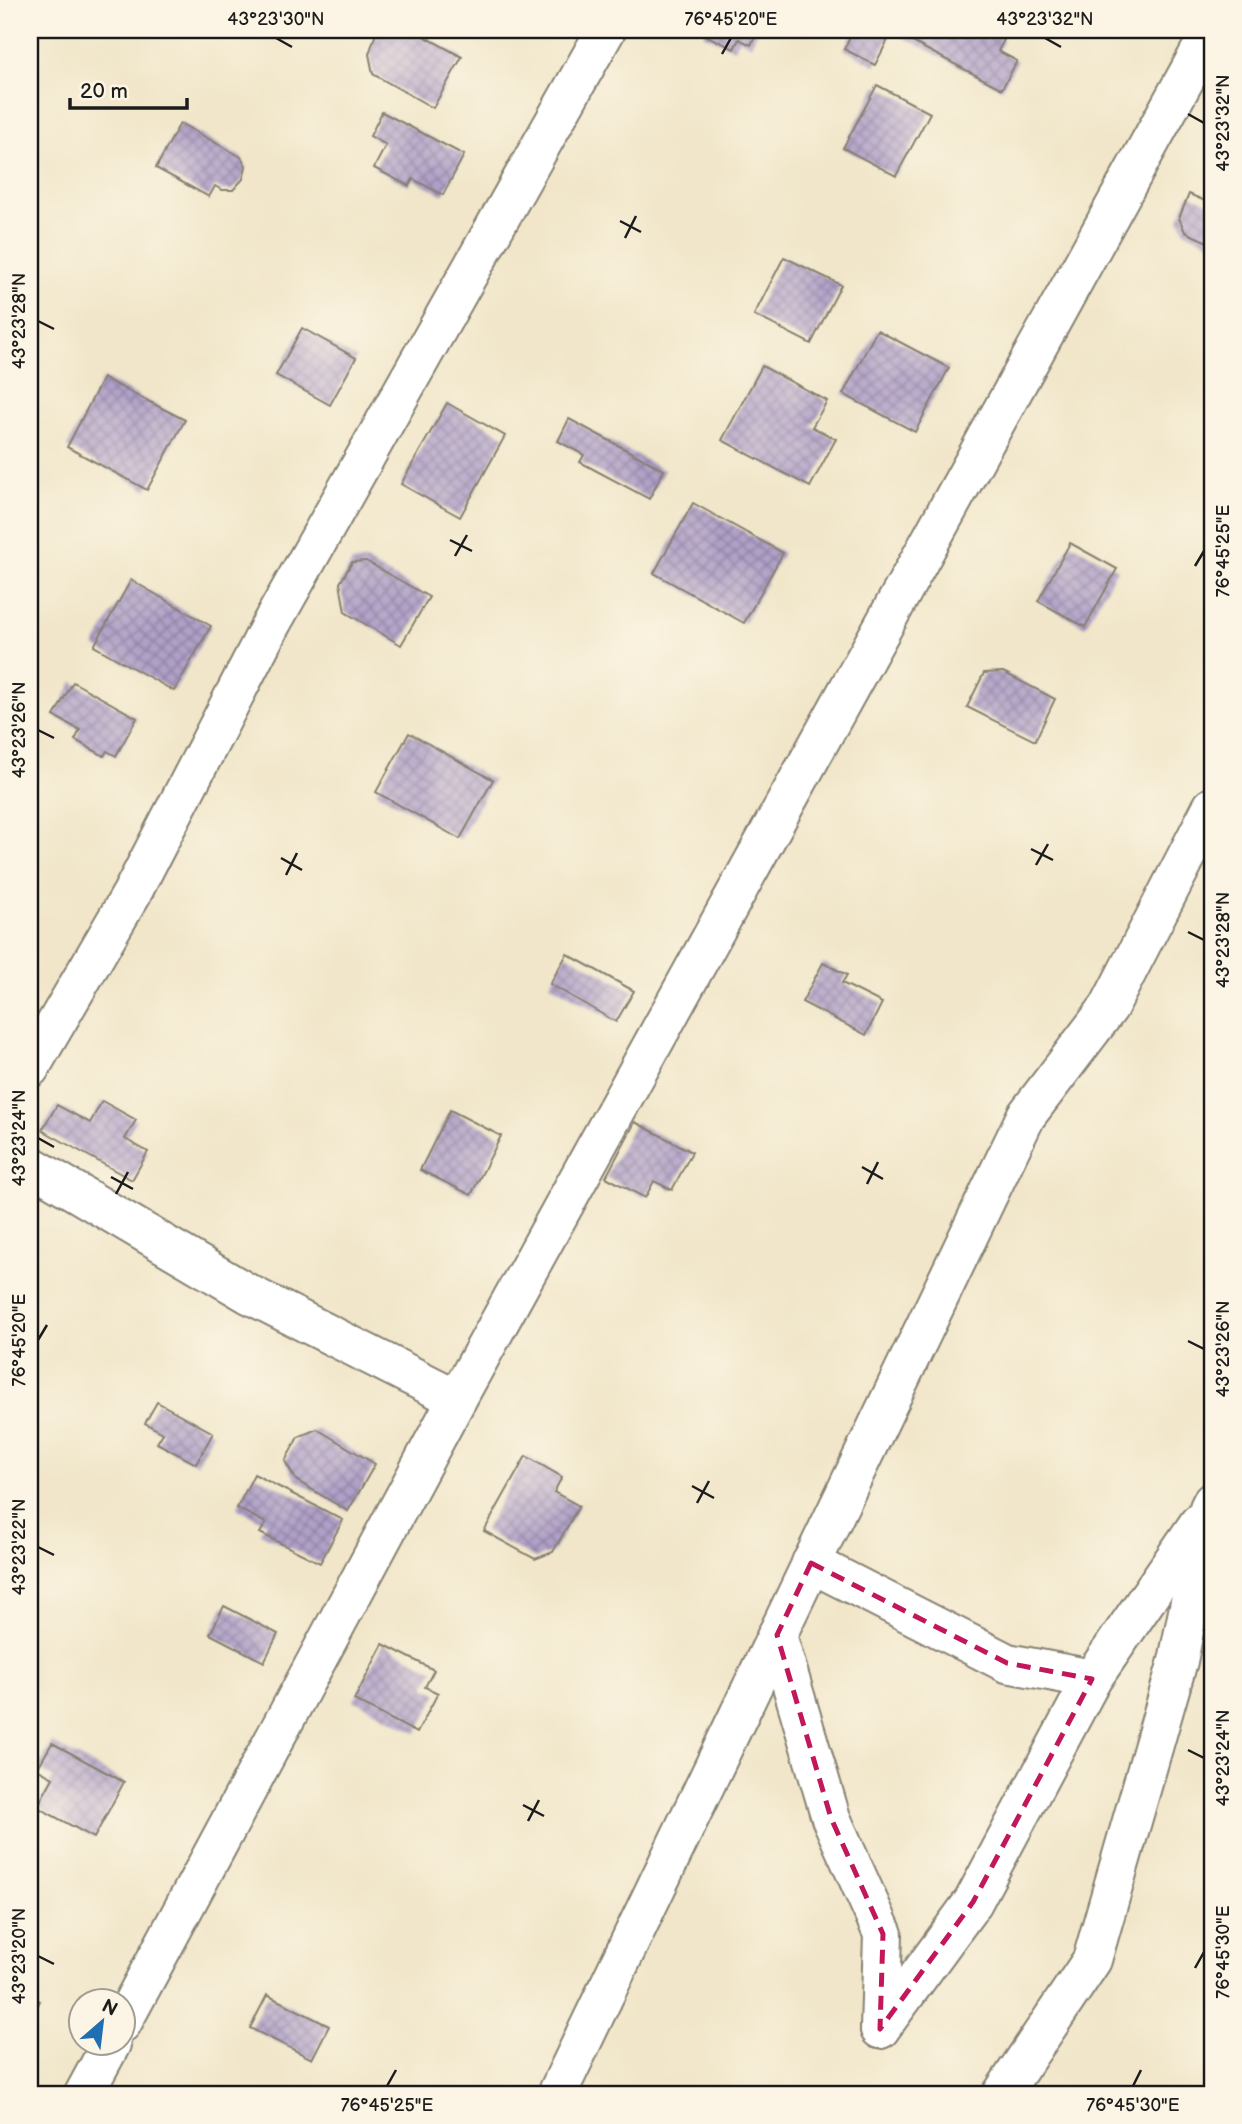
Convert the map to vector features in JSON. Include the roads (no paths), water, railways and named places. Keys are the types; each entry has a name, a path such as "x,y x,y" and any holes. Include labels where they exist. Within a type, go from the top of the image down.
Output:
{"street":[{"path":"30,1068 132,893 270,626 606,30"},
{"path":"136,1997 457,1399 1212,30"},
{"path":"557,2094 1026,1116 1109,1007 1212,807"},
{"path":"30,1165 248,1294 457,1399"},
{"path":"777,1635 831,1818 883,1934 880,2029 973,1902 1092,1679 1210,1505"},
{"path":"1002,2094 1092,1960 1178,1661 1210,1505"},
{"path":"811,1563 1007,1663 1092,1679"},
{"path":"84,2094 103,2058"}]}
